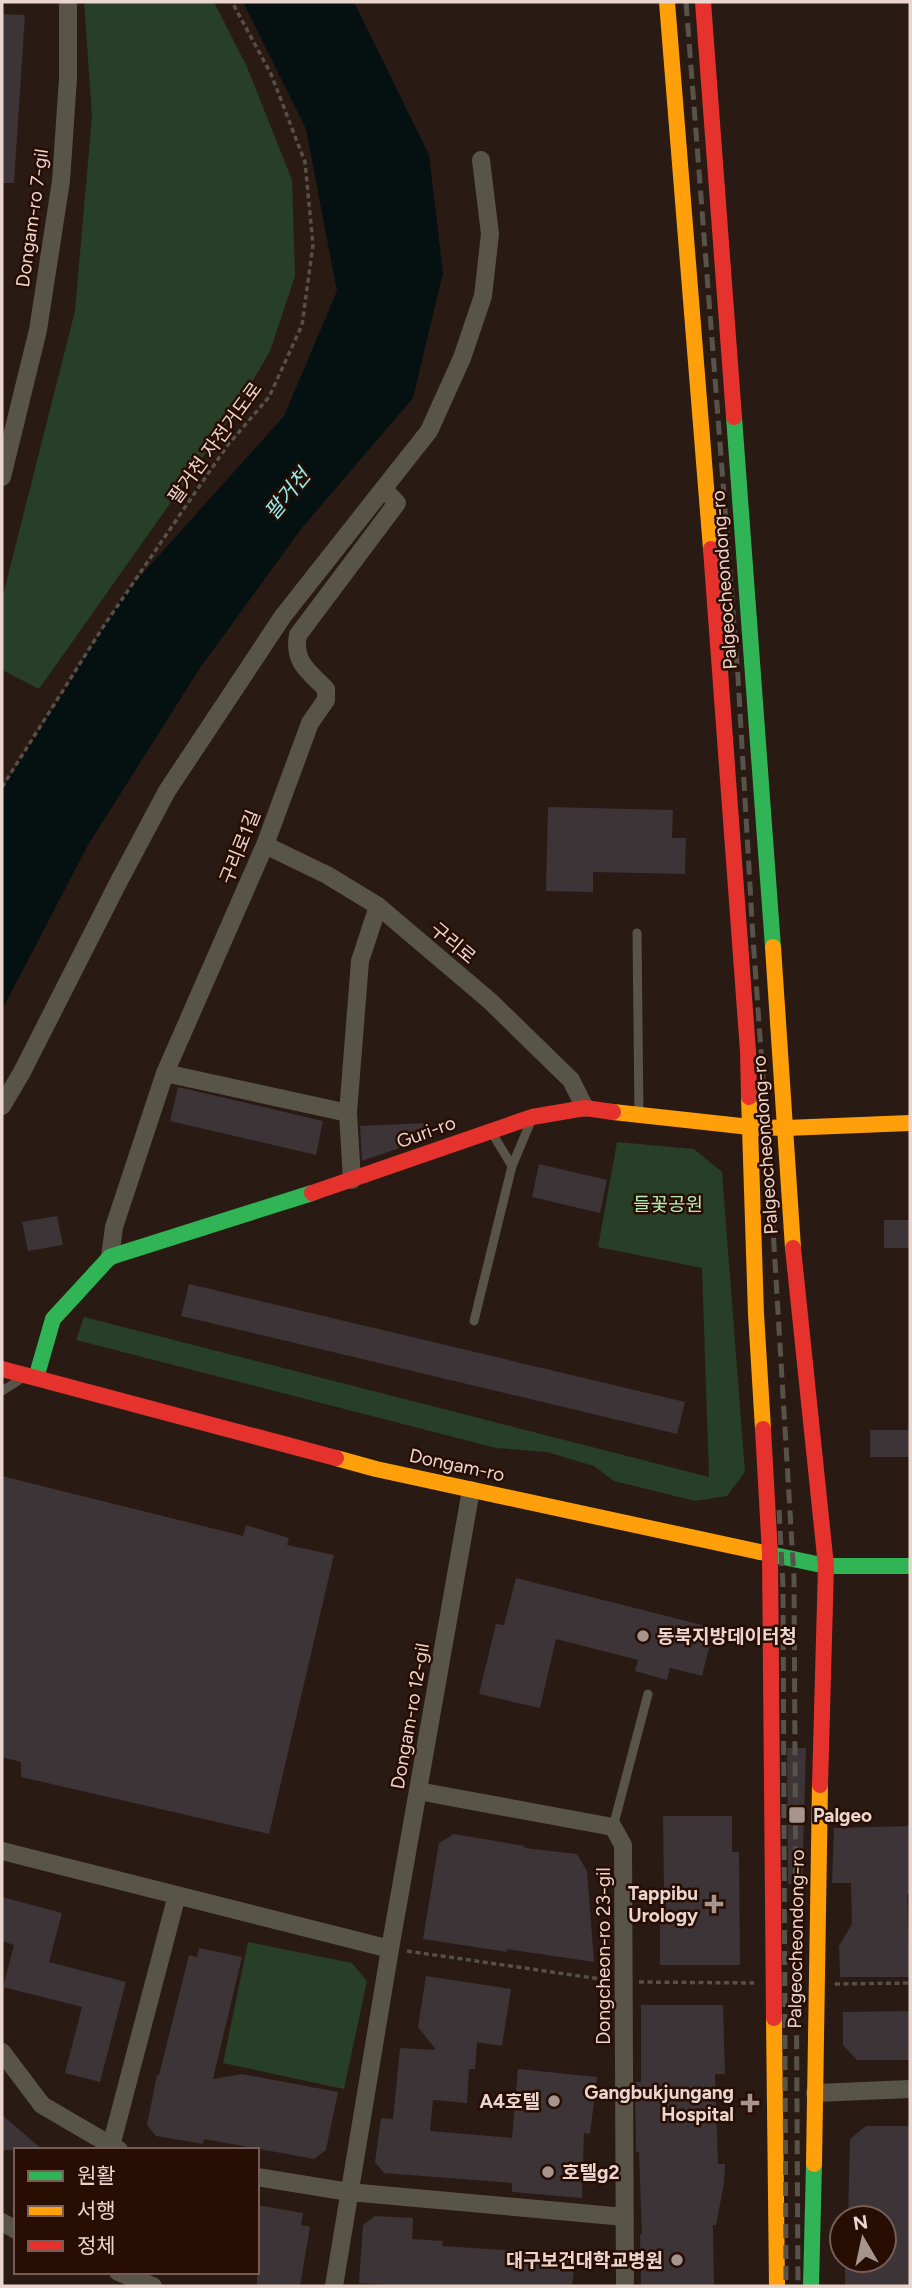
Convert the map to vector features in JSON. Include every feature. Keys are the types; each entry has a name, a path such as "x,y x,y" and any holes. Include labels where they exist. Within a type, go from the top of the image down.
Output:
{"main road":[{"name":"Palgeocheondong-ro","path":"667,2 704,448 747,1038 756,1314 770,1554 777,2286"},
{"name":"Palgeocheondong-ro","path":"703,2 786,1128 794,1272 826,1566 811,2286"},
{"name":"Guri-ro","path":"110,1257 352,1181 491,1131 533,1118 585,1108 750,1127 786,1128 910,1122"},
{"path":"31,1377 54,1319 110,1257"},
{"name":"Dongam-ro","path":"2,1369 376,1469 471,1490 826,1566 910,1566"}],"street":[{"name":"Dongam-ro 7-gil","path":"2,477 4,458 38,330 61,181 68,78 68,2"},
{"path":"2,1106 167,791 283,616 429,431 462,358 483,296 490,234 481,160"},
{"name":"구리로1길","path":"110,1257 114,1227 165,1073 265,845 310,723 326,700 326,689 298,659 298,635 397,503 384,489"},
{"name":"구리로","path":"265,845 327,875 378,906 490,1001 562,1071 571,1080 585,1108"},
{"path":"352,1181 348,1113 360,961 378,906"},
{"path":"165,1073 348,1113"},
{"name":"Dongam-ro 12-gil","path":"334,2286 471,1490"},
{"path":"418,1791 613,1827"},
{"name":"Dongcheon-ro 23-gil","path":"613,1827 623,1845 625,2286"},
{"path":"2,1851 390,1949"},
{"path":"2,2052 42,2105 115,2148 177,1895"},
{"path":"816,2093 910,2089"},
{"path":"259,2177 349,2192 625,2217"},
{"path":"123,2274 153,2286"}],"lane":[{"path":"637,933 639,1116"},
{"path":"474,1321 512,1166 533,1118"},
{"path":"491,1131 512,1166"},
{"path":"2,1391 31,1377"},
{"path":"613,1827 648,1694"}],"path":[{"name":"팔거천 자전거도로","path":"2,787 103,627 203,480 227,446 270,397 302,325 313,245 304,162 271,74 232,2"},
{"path":"390,1949 623,1982 774,1984"},
{"path":"816,1984 910,1983"}],"green space":[{"path":"84,2 214,2 247,67 292,180 295,276 270,351 234,413 39,689 2,670 2,599 75,311 92,116"},
{"name":"들꽃공원","path":"617,1142 694,1149 722,1172 745,1472 727,1496 695,1501 614,1481 594,1466 547,1452 496,1448 76,1340 84,1317 709,1477 702,1268 598,1247"},
{"path":"248,1942 352,1963 367,1981 344,2089 223,2063"}],"water":[{"name":"팔거천","path":"243,2 354,2 429,155 443,273 413,398 301,529 200,668 88,845 2,1010 2,789 126,592 284,416 337,291 306,129"}],"building":[{"path":"2,14 25,15 14,183 2,183"},
{"path":"548,807 673,810 672,838 686,838 685,874 593,872 593,892 546,891"},
{"path":"178,1087 323,1121 316,1155 170,1121"},
{"path":"425,1123 431,1137 362,1161 360,1126"},
{"path":"539,1164 607,1180 600,1213 532,1197"},
{"path":"57,1216 63,1245 28,1251 22,1222"},
{"path":"884,1220 910,1220 910,1248 884,1248"},
{"path":"189,1284 685,1402 677,1434 181,1316"},
{"path":"870,1430 910,1430 910,1457 870,1457"},
{"path":"2,1476 243,1536 246,1525 289,1538 287,1545 334,1555 269,1834 21,1777 21,1762 2,1757"},
{"name":"동북지방데이터청","path":"516,1578 714,1628 702,1676 670,1668 667,1680 635,1671 638,1660 556,1639 540,1708 479,1694 496,1624 504,1625"},
{"path":"787,1748 806,1748 802,1884 788,1884"},
{"path":"663,1816 732,1816 732,1852 739,1852 740,1965 660,1965 660,1894 664,1894"},
{"path":"910,1826 910,1894 907,1894 910,1977 840,1977 839,1946 852,1924 851,1883 832,1883 834,1828"},
{"path":"454,1834 525,1846 524,1848 577,1854 587,1871 594,1962 423,1939 439,1843"},
{"path":"2,1897 62,1913 49,1962 126,1982 100,2082 65,2073 82,2007 3,1987 14,1945 2,1941"},
{"path":"199,1948 242,1957 213,2079 242,2074 338,2092 326,2150 314,2159 204,2139 203,2144 156,2136 147,2125 157,2075 189,1955 197,1957"},
{"path":"426,1976 511,1989 502,2046 477,2042 475,2069 469,2069 467,2103 433,2100 430,2131 512,2138 518,2069 597,2077 590,2134 584,2133 582,2198 512,2192 512,2183 384,2173 375,2162 381,2118 393,2119 400,2048 436,2050 418,2027"},
{"path":"641,2005 723,2005 725,2074 715,2074 718,2164 725,2164 716,2225 713,2225 714,2286 641,2286 642,2234 639,2152 636,2152 635,2082 641,2082"},
{"path":"910,2011 910,2060 857,2060 843,2045 843,2012"},
{"path":"2,2115 41,2148 14,2148 2,2150"},
{"path":"866,2126 910,2126 910,2286 845,2286 845,2274 898,2274 898,2204 848,2204 850,2139"},
{"path":"259,2205 303,2213 301,2225 310,2227 300,2286 257,2286"},
{"path":"375,2216 413,2218 412,2239 443,2241 442,2246 564,2254 570,2259 574,2269 572,2286 404,2286 359,2283 363,2225"}],"railway":[{"path":"686,2 738,677 794,1578 798,2286"},
{"path":"779,1510 783,1586 786,2286"}],"traffic: fast":[{"path":"734,417 773,947"},
{"path":"36,1378 53,1319 110,1257 312,1193"},
{"path":"760,1552 826,1566 910,1566"},
{"path":"811,2286 814,2164"}],"traffic: slow":[{"path":"667,2 711,549"},
{"path":"773,947 793,1248"},
{"path":"749,1097 756,1314 763,1429"},
{"path":"613,1112 750,1127 910,1123"},
{"path":"336,1458 760,1552"},
{"path":"814,2164 820,1785"},
{"path":"774,2018 777,2286"}],"traffic: jam":[{"path":"703,2 734,417"},
{"path":"711,549 748,1051 749,1097"},
{"path":"312,1193 532,1117 585,1108 613,1112"},
{"path":"793,1248 826,1566 820,1785"},
{"path":"2,1369 336,1458"},
{"path":"763,1429 770,1554 774,2018"}],"place":[{"name":"동북지방데이터청","path":"643,1636"},
{"name":"Palgeo","path":"797,1815"},
{"name":"Tappibu Urology","path":"714,1904"},
{"name":"A4호텔","path":"554,2101"},
{"name":"Gangbukjungang Hospital","path":"750,2103"},
{"name":"호텔g2","path":"548,2172"},
{"name":"대구보건대학교병원","path":"677,2260"}]}
